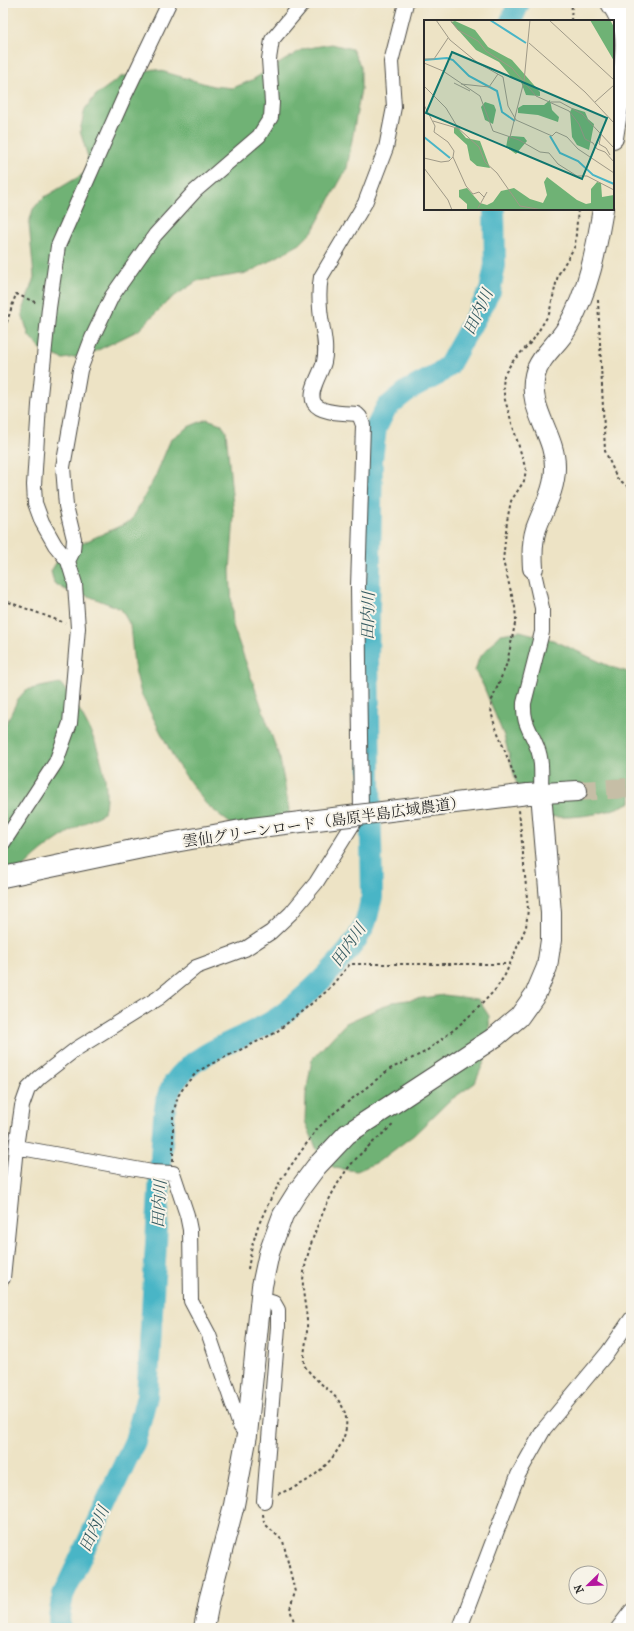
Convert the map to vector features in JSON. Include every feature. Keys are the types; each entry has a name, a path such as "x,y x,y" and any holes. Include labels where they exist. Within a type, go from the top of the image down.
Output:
{"street":[{"path":"3,843 56,762 70,723 78,628 75,584 68,561 55,545 42,522 35,503 34,485 39,405 49,308 58,246 169,3"},
{"path":"68,561 73,551 74,539 66,506 63,467 80,370 92,338 112,296 155,235 195,191 259,136 271,117 272,102 269,59 272,40 303,3"},
{"path":"3,1278 16,1147 22,1106 28,1089 40,1077 76,1049 158,998 196,967 245,949 270,932 291,913 316,883 361,812 358,587 363,425 357,414 322,410 314,402 312,396 324,364 326,351 320,309 319,291 321,277 365,203 386,148 394,107 391,62 406,3"},
{"path":"611,3 618,14 624,32 625,50 614,131"},
{"path":"204,1628 210,1597 234,1505 247,1435 261,1299 269,1253 283,1216 298,1191 316,1166 347,1134 495,1037 519,1017 536,993 547,967 551,940 551,914 526,794 541,761 537,747 526,724 524,703 542,632 542,608 533,568 532,549 536,530 552,490 555,468 554,449 536,408 533,390 535,374 543,360 567,329 584,291 593,264 603,210"},
{"name":"雲仙グリーンロード（島原半島広域農道）","path":"3,878 142,848 252,828 526,794 577,791"},
{"path":"16,1147 152,1172 171,1173 187,1215 190,1230 191,1301 209,1335 229,1399 240,1426 247,1435"},
{"path":"261,1299 274,1303 278,1310 278,1327 264,1501"},
{"path":"460,1628 518,1475 544,1429 608,1352 631,1319"},
{"path":"618,1628 631,1611"}],"path":[{"path":"571,20 572,3"},
{"path":"248,1273 252,1246 258,1226 269,1202 282,1178 317,1129 334,1113 390,1069 425,1052 456,1028 477,1009 495,990 505,975 526,927 528,909 526,794 515,777 493,720 491,709 492,700 507,663 516,619 515,607 505,576 503,561 507,521 511,501 524,481 526,470 505,400 503,387 504,375 512,362 533,340 549,314 555,296 558,275 575,246 578,210"},
{"path":"3,334 16,294 49,308"},
{"path":"598,297 605,451 617,478 631,489"},
{"path":"3,600 78,628"},
{"path":"171,1173 173,1114 178,1096 196,1072 275,1033 327,991 350,964 509,964"},
{"path":"296,1628 290,1609 295,1592 284,1541 264,1522 264,1501 304,1482 326,1464 340,1446 346,1427 345,1413 339,1401 304,1365 308,1328 303,1281 306,1261 321,1217 347,1170 371,1144 398,1120"}],"green space":[{"path":"332,44 352,49 361,67 361,89 347,168 312,232 300,244 248,273 197,281 169,300 139,330 88,355 63,359 42,350 29,336 22,314 34,277 29,223 33,209 43,198 85,173 88,157 80,131 85,109 96,95 121,77 154,69 213,86 233,88 252,80 303,49"},
{"path":"207,419 221,424 226,431 234,516 230,571 233,626 280,759 291,821 242,833 206,804 177,764 141,694 134,665 130,625 121,609 91,597 66,590 54,583 51,571 63,552 131,521 155,477 171,439 188,427"},
{"path":"520,631 553,640 611,667 631,673 631,802 609,811 575,817 540,816 516,782 504,736 483,685 475,671 479,658 501,634"},
{"path":"60,683 80,711 96,744 102,762 105,779 106,797 104,813 61,837 47,847 12,881 3,895 3,730 18,699 26,690"},
{"path":"444,995 478,999 489,1016 490,1047 475,1083 449,1101 414,1135 378,1162 357,1171 334,1168 317,1150 305,1121 306,1094 312,1059 346,1023 393,1002"}],"waterway":[{"name":"田内川","path":"511,20 519,3"},
{"name":"田内川","path":"60,1628 59,1617 63,1595 135,1441 147,1396 162,1142 166,1104 170,1089 183,1072 193,1063 217,1048 269,1023 293,1006 322,980 347,951 357,938 367,919 372,897 368,656 372,459 376,428 386,408 407,391 437,375 449,365 490,291 495,265 494,210"}],"tunnel":[{"path":"577,791 631,788"}]}
